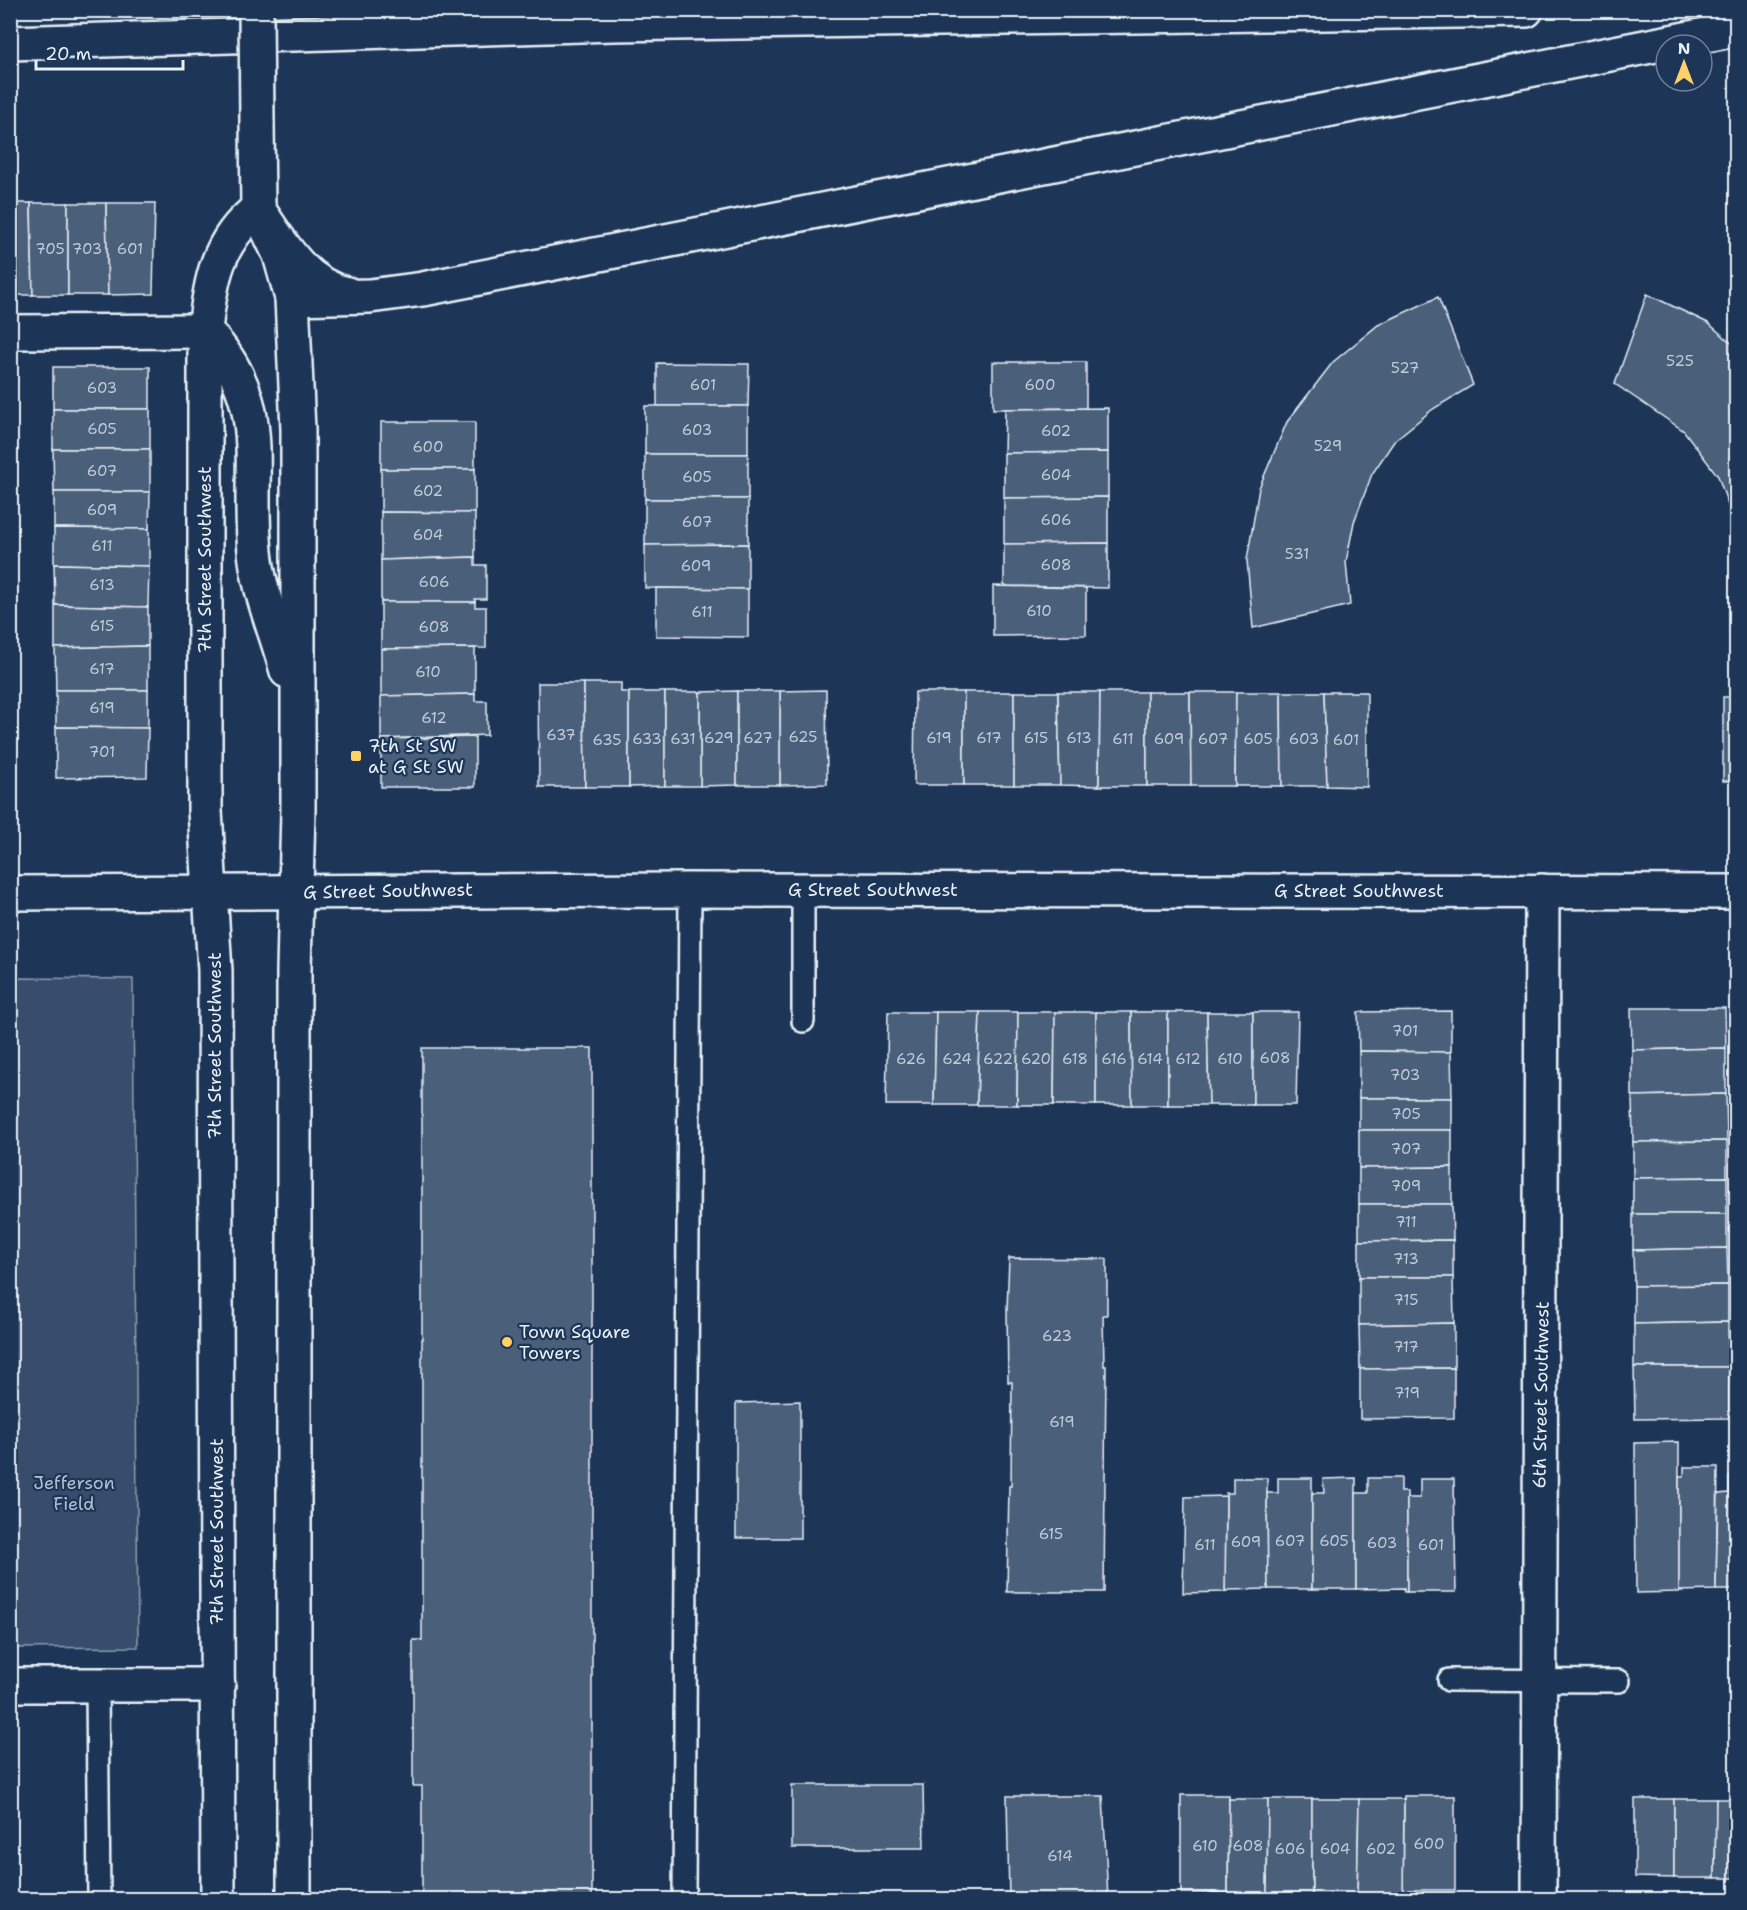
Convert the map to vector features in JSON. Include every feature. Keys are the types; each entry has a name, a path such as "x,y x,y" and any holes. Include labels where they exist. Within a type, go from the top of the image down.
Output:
{"main road":[{"path":"256,10 258,209 280,255 292,298 298,418 294,1899"},
{"path":"983,10 1050,19"},
{"path":"10,43 614,24 1526,10"},
{"path":"292,298 387,294 446,285 1737,29"},
{"path":"258,209 289,254 307,272 325,287 354,296"},
{"name":"7th Street Southwest","path":"218,1899 215,983 212,892 205,811 205,331 210,290 219,256 236,228 258,209"},
{"path":"10,332 205,331 226,355 243,388 254,434 256,562 297,704"},
{"name":"G Street Southwest","path":"10,893 690,890 1737,892"},
{"name":"6th Street Southwest","path":"1539,1899 1542,891"},
{"path":"10,1685 218,1685"}],"lane":[{"path":"684,1899 690,890"},
{"path":"803,890 803,1021"},
{"path":"1449,1680 1619,1681"},
{"path":"97,1685 99,1899"}],"green space":[{"name":"Jefferson Field","path":"11,978 133,979 138,1647 11,1648"}],"building":[{"path":"10,203 31,203 33,295 10,295"},
{"path":"31,203 68,203 68,295 33,295"},
{"path":"68,203 106,203 108,295 68,295"},
{"path":"106,203 155,203 153,294 108,295"},
{"path":"1647,294 1708,323 1736,347 1736,528 1718,476 1684,431 1615,384"},
{"path":"1438,297 1473,385 1433,409 1395,440 1372,474 1354,522 1346,562 1350,605 1253,628 1247,560 1259,488 1287,422 1333,362 1378,325"},
{"path":"993,362 1086,362 1086,408 993,409"},
{"path":"657,363 749,364 748,406 657,406"},
{"path":"53,367 150,367 150,409 53,409"},
{"path":"645,406 748,406 748,454 645,454"},
{"path":"1108,408 1108,452 1004,453 1005,409"},
{"path":"53,409 150,409 150,449 53,449"},
{"path":"381,422 475,422 475,469 381,469"},
{"path":"53,449 150,449 150,492 54,492"},
{"path":"1108,452 1108,497 1004,498 1004,453"},
{"path":"645,454 748,454 748,499 645,499"},
{"path":"381,469 475,469 475,513 381,512"},
{"path":"54,492 150,492 149,529 54,528"},
{"path":"1108,497 1108,543 1004,544 1004,498"},
{"path":"645,499 748,499 748,544 645,545"},
{"path":"381,512 475,513 475,557 381,560"},
{"path":"54,528 149,529 149,566 54,564"},
{"path":"1108,543 1108,588 1004,586 1004,544"},
{"path":"748,544 748,589 645,588 645,545"},
{"path":"475,557 475,565 486,565 486,599 475,599 475,602 381,602 381,560"},
{"path":"54,564 149,566 148,607 55,605"},
{"path":"993,586 1086,588 1086,635 993,636"},
{"path":"656,588 748,589 748,637 656,636"},
{"path":"381,602 475,602 475,607 486,607 486,648 381,649"},
{"path":"55,605 148,607 148,646 55,648"},
{"path":"148,646 148,690 56,690 55,648"},
{"path":"475,648 475,694 381,696 381,649"},
{"path":"538,683 584,683 585,787 539,787"},
{"path":"584,683 621,683 621,692 629,692 629,787 585,787"},
{"path":"56,690 148,690 148,728 56,727"},
{"path":"826,690 827,784 780,785 780,691"},
{"path":"737,691 737,785 700,786 700,692"},
{"path":"737,691 780,691 780,785 737,785"},
{"path":"629,692 665,692 665,786 629,787"},
{"path":"665,692 700,692 700,786 665,786"},
{"path":"915,692 964,692 964,785 914,785"},
{"path":"964,692 1014,692 1014,785 964,785"},
{"path":"1014,692 1058,692 1060,785 1014,785"},
{"path":"1058,692 1100,692 1099,786 1060,785"},
{"path":"1100,692 1147,692 1147,786 1099,786"},
{"path":"1147,692 1190,692 1191,786 1147,786"},
{"path":"1190,692 1236,692 1235,786 1191,786"},
{"path":"1236,692 1281,692 1282,786 1235,786"},
{"path":"1281,692 1324,692 1327,786 1282,786"},
{"path":"1324,692 1367,692 1367,787 1327,786"},
{"path":"475,694 475,701 487,701 487,735 381,739 381,696"},
{"path":"1723,697 1736,697 1736,781 1723,781"},
{"path":"56,727 148,728 147,777 56,778"},
{"path":"475,737 475,787 381,787 381,739"},
{"path":"1631,1008 1725,1008 1726,1048 1632,1050"},
{"path":"1451,1011 1451,1052 1359,1051 1358,1012"},
{"path":"888,1012 936,1012 934,1105 886,1105"},
{"path":"936,1012 980,1012 977,1105 934,1105"},
{"path":"980,1012 1018,1012 1017,1105 977,1105"},
{"path":"1018,1012 1055,1012 1054,1105 1017,1105"},
{"path":"1055,1012 1096,1012 1096,1105 1054,1105"},
{"path":"1096,1012 1131,1012 1132,1105 1096,1105"},
{"path":"1131,1012 1168,1012 1168,1105 1132,1105"},
{"path":"1168,1012 1207,1012 1209,1105 1168,1105"},
{"path":"1207,1012 1253,1012 1253,1105 1209,1105"},
{"path":"1253,1012 1298,1012 1296,1105 1253,1105"},
{"name":"Town Square Towers","path":"422,1048 592,1048 592,1900 422,1900 422,1786 413,1786 413,1640 422,1640"},
{"path":"1726,1048 1726,1094 1632,1096 1632,1050"},
{"path":"1359,1051 1451,1052 1452,1098 1359,1098"},
{"path":"1726,1094 1727,1141 1633,1142 1632,1096"},
{"path":"1359,1098 1452,1098 1452,1130 1359,1130"},
{"path":"1359,1130 1452,1130 1452,1167 1359,1168"},
{"path":"1727,1141 1727,1177 1633,1178 1633,1142"},
{"path":"1452,1167 1452,1204 1359,1204 1359,1168"},
{"path":"1727,1177 1727,1214 1633,1214 1633,1178"},
{"path":"1359,1204 1452,1204 1453,1240 1359,1241"},
{"path":"1633,1214 1727,1214 1727,1248 1633,1250"},
{"path":"1453,1240 1453,1277 1359,1277 1359,1241"},
{"path":"1727,1248 1728,1285 1634,1286 1633,1250"},
{"path":"1009,1258 1107,1259 1107,1315 1103,1315 1104,1366 1106,1366 1104,1592 1007,1592 1012,1382 1008,1382"},
{"path":"1359,1277 1453,1277 1454,1323 1359,1325"},
{"path":"1728,1285 1728,1322 1634,1324 1634,1286"},
{"path":"1728,1322 1729,1367 1634,1367 1634,1324"},
{"path":"1454,1323 1454,1368 1360,1369 1359,1325"},
{"path":"1634,1367 1729,1367 1729,1418 1635,1419"},
{"path":"1454,1368 1454,1418 1360,1419 1360,1369"},
{"path":"800,1401 800,1538 736,1538 736,1403"},
{"path":"1679,1442 1679,1592 1636,1593 1635,1443"},
{"path":"1684,1467 1718,1467 1716,1590 1679,1591 1679,1476 1684,1476"},
{"path":"1729,1477 1736,1477 1736,1590 1716,1590 1718,1494 1729,1493"},
{"path":"1233,1478 1267,1478 1268,1589 1225,1592 1226,1493 1233,1493"},
{"path":"1278,1478 1312,1478 1312,1589 1268,1589 1267,1493 1278,1493"},
{"path":"1356,1478 1356,1589 1312,1589 1312,1493 1324,1493 1323,1479"},
{"path":"1368,1478 1401,1478 1401,1492 1407,1492 1407,1592 1404,1592 1404,1588 1356,1589 1356,1493 1368,1493"},
{"path":"1420,1479 1454,1479 1456,1592 1407,1592 1407,1498 1420,1498"},
{"path":"1226,1496 1225,1592 1183,1593 1185,1497"},
{"path":"792,1785 923,1785 924,1848 792,1848"},
{"path":"1181,1795 1229,1795 1228,1893 1181,1893"},
{"path":"1007,1796 1103,1796 1108,1900 1009,1900"},
{"path":"1404,1796 1455,1796 1455,1890 1408,1890 1408,1900 1403,1900"},
{"path":"1229,1799 1268,1799 1267,1900 1228,1900"},
{"path":"1268,1799 1312,1799 1312,1900 1267,1900"},
{"path":"1312,1799 1359,1799 1357,1900 1312,1900"},
{"path":"1359,1799 1404,1799 1403,1900 1357,1900"},
{"path":"1635,1799 1674,1799 1674,1878 1635,1877"},
{"path":"1674,1799 1716,1799 1715,1878 1674,1878"},
{"path":"1716,1799 1736,1799 1736,1878 1715,1878"}],"place":[{"name":"7th St SW at G St SW","path":"356,756"},
{"name":"Town Square Towers","path":"507,1342"}]}
